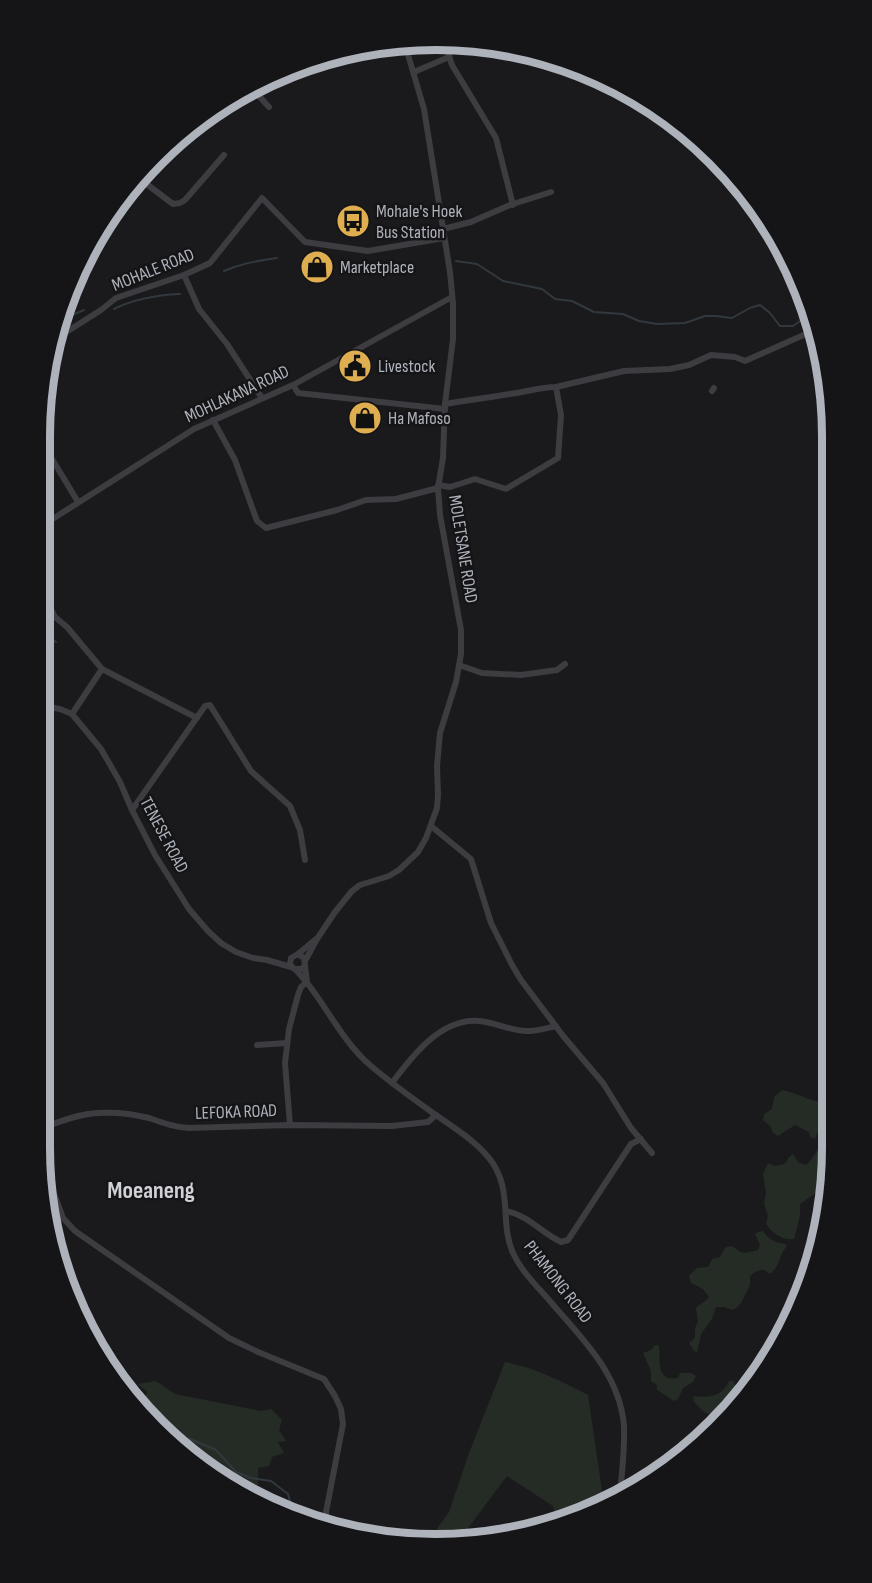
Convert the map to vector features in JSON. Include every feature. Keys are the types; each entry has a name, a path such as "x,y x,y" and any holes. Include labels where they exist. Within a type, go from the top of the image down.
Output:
{"street":[{"name":"MOLETSANE ROAD","path":"305,963 317,939 335,912 356,888 388,876 408,863 418,852 431,825 436,808 440,733 461,654 461,630 440,514 438,486 443,458 445,406 453,339 452,297 424,109 407,50"},
{"path":"447,50 459,77 496,138 513,205"},
{"path":"414,72 449,57"},
{"path":"257,94 268,106"},
{"path":"144,182 173,204 180,203 224,155"},
{"path":"443,229 471,222 551,192"},
{"name":"MOHALE ROAD","path":"65,330 101,310 116,298 184,275 210,263 262,198 305,242 368,251 444,238"},
{"path":"184,275 199,309 227,344 262,398"},
{"name":"MOHLAKANA ROAD","path":"50,520 194,429 293,385 452,297"},
{"path":"293,385 298,393 445,406 556,387 624,371 670,369 690,365 711,355 735,357 745,361 808,333"},
{"path":"213,420 234,460 257,521 266,528 337,510 366,500 396,499 438,486 450,487 476,479 506,489 558,459 561,415 556,387"},
{"path":"50,456 78,502"},
{"path":"50,608 55,617 67,627 102,669 197,718"},
{"path":"459,665 482,673 521,675 557,670 565,664"},
{"path":"50,707 72,714 102,669"},
{"path":"132,810 205,706 210,705 251,771 290,806 300,830 305,860"},
{"name":"TENESE ROAD","path":"72,714 101,749 120,782 155,855 192,914 221,943 236,952 293,968"},
{"path":"431,825 471,859 491,923 521,980 603,1083 632,1128 652,1153"},
{"name":"MOLETSANE ROAD","path":"294,956 317,939"},
{"path":"278,963 294,956 303,956 305,963 301,969 293,968 290,962 294,956"},
{"name":"PHAMONG ROAD","path":"305,963 307,982"},
{"name":"PHAMONG ROAD","path":"293,968 307,982 340,1032 357,1053 392,1083 460,1132 489,1158 500,1176 505,1196 509,1241 517,1260 594,1352 614,1385 624,1428 620,1487"},
{"path":"290,1125 285,1063 287,1042 298,995 301,987 307,982"},
{"path":"392,1083 419,1050 443,1030 458,1024 481,1021 526,1032 556,1026"},
{"path":"257,1045 287,1042"},
{"name":"LEFOKA ROAD","path":"50,1125 73,1116 98,1113 147,1118 176,1127 189,1128 290,1125 393,1126 428,1122 436,1115"},
{"path":"506,1211 528,1219 561,1242 568,1240 631,1144 641,1139"},
{"path":"52,1188 63,1218 75,1231 229,1338 324,1379 341,1409 343,1424 327,1517"}],"shaded area":[{"path":"782,1090 822,1102 822,1120 815,1139 810,1137 809,1132 795,1125 778,1136 773,1133 770,1126 763,1120 764,1114 772,1109 774,1097"},
{"path":"821,1145 822,1172 820,1193 800,1204 800,1216 794,1239 782,1237 774,1233 766,1223 768,1216 764,1203 766,1193 763,1174 768,1163 775,1166 785,1164 793,1154 799,1163 806,1165"},
{"path":"763,1231 770,1239 787,1246 776,1267 770,1274 764,1270 753,1274 739,1305 732,1310 716,1307 712,1319 701,1334 697,1352 694,1351 689,1343 695,1338 698,1321 696,1308 709,1297 703,1289 691,1283 689,1276 697,1268 708,1267 712,1259 720,1257 725,1248 730,1246 743,1253 758,1250 760,1245 755,1234"},
{"path":"655,1345 659,1346 661,1369 666,1377 678,1378 680,1373 691,1373 696,1376 693,1382 683,1388 678,1399 674,1401 657,1390 657,1385 651,1381 651,1371 643,1353 651,1350"},
{"path":"505,1362 538,1371 588,1395 603,1496 556,1514 553,1506 507,1476 465,1533 434,1534 449,1512 469,1453"},
{"path":"156,1381 175,1394 261,1411 271,1409 282,1420 279,1430 286,1441 278,1442 284,1453 272,1457 269,1466 258,1468 258,1490 221,1468 181,1438 145,1402 139,1394 145,1395 148,1392 137,1384"},
{"path":"729,1381 733,1381 737,1387 727,1402 714,1415 705,1412 693,1400 694,1396 705,1397 719,1393"}],"waterway":[{"path":"224,271 244,264 277,258"},
{"path":"456,261 477,264 503,281 542,289 555,299 572,301 594,312 623,314 639,321 657,324 685,323 705,316 732,318 760,305 780,326 793,326 804,318"},
{"path":"114,309 146,298 180,294"},
{"path":"69,316 84,310"},
{"path":"50,639 56,642"},
{"path":"181,1438 190,1439 216,1450 236,1472 251,1478 271,1481 288,1494 291,1505"}],"place":[{"name":"Mohale's Hoek Bus Station","path":"353,221"},
{"name":"Marketplace","path":"317,267"},
{"name":"Livestock","path":"355,366"},
{"name":"Ha Mafoso","path":"365,418"}],"district":[{"name":"Moeaneng","path":"151,1190"}]}
